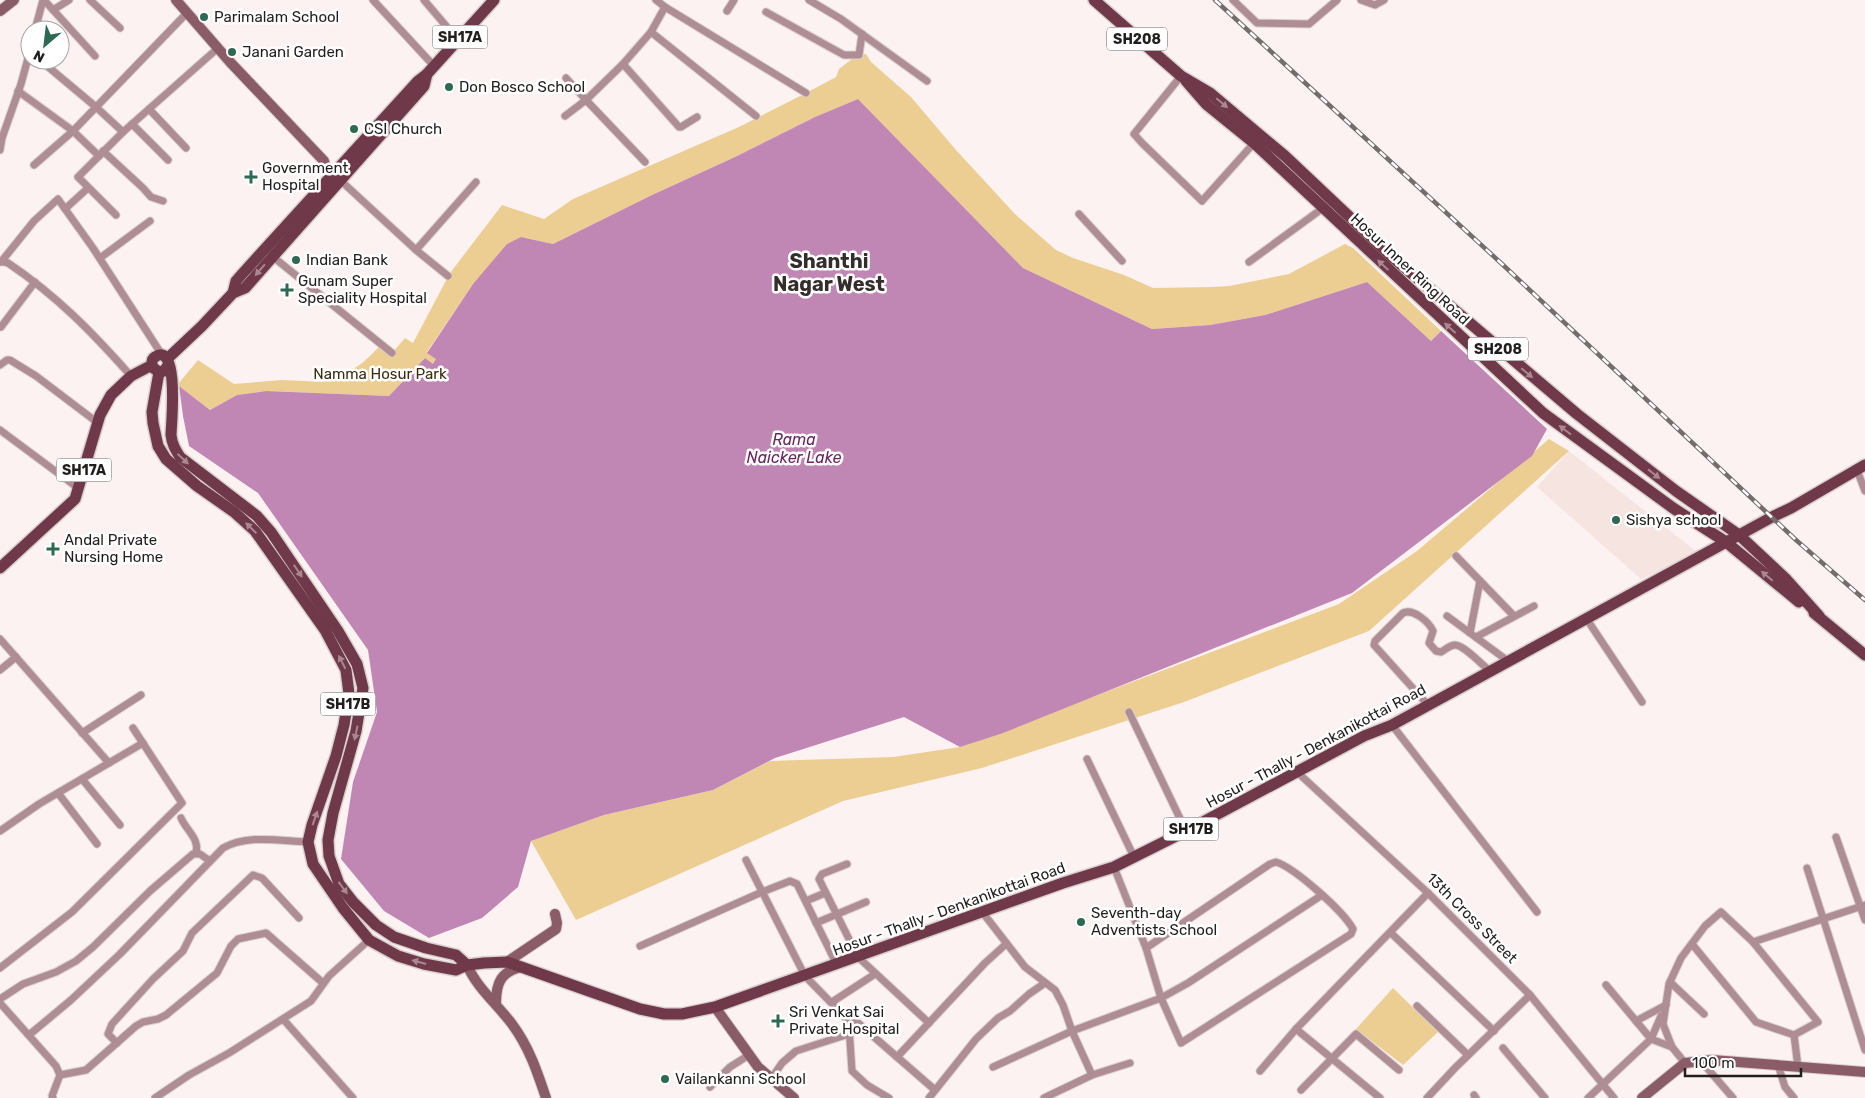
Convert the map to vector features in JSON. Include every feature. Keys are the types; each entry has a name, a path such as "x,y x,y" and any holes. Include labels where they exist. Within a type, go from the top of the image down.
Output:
{"main road":[{"name":"SH17A","path":"233,293 236,281 333,174 424,86 430,70 494,0"},
{"name":"Hosur Inner Ring Road","path":"1094,0 1181,76 1206,104 1254,143 1543,413 1673,508 1726,542 1865,655"},
{"name":"Hosur Inner Ring Road","path":"1181,76 1210,93 1285,156 1391,256 1487,339 1676,492 1739,535 1785,578 1819,616"},
{"name":"SH17A","path":"0,568 75,499 100,415 111,395 131,376 156,373 155,357 166,359 202,326 233,293 245,288 272,256 333,174"},
{"name":"SH17B","path":"166,359 174,382 171,434 173,447 180,457 257,516 271,532 338,631 356,664 363,688 343,784 333,813 328,840 331,862 339,884 376,925 394,938 456,955 467,966"},
{"name":"Hosur - Thally - Denkanikottai Road","path":"156,373 152,412 154,434 166,460 196,486 234,512 255,531 325,630 346,670 349,694 344,725 308,842 313,864 343,908 369,940 398,956 424,964 456,970 484,963 507,962 623,1004 664,1014 682,1014 715,1007 1114,867 1186,832 1364,736 1392,725 1791,508 1861,467"},
{"path":"1594,450 1605,436"}],"street":[{"path":"44,0 95,56"},
{"path":"39,20 44,0"},
{"path":"53,10 69,0"},
{"path":"90,0 120,28"},
{"path":"168,0 324,161 333,174 416,250 448,276"},
{"path":"176,0 216,49"},
{"path":"374,0 430,70"},
{"path":"424,0 458,40"},
{"path":"656,0 806,93"},
{"path":"727,11 734,0"},
{"path":"809,0 862,34 927,81"},
{"path":"1233,0 1257,23 1309,24 1337,0"},
{"path":"1361,0 1375,5 1384,0"},
{"path":"0,11 11,1"},
{"path":"565,116 586,100 623,64 651,32 665,7"},
{"path":"766,12 844,55 859,55 862,34"},
{"path":"34,165 73,131 184,17"},
{"path":"651,32 756,116"},
{"path":"116,215 78,177 123,132 216,49"},
{"path":"623,64 679,127 681,128 697,117"},
{"path":"0,150 2,138 24,70"},
{"path":"52,70 123,132"},
{"path":"1181,76 1134,134 1142,144 1202,201 1254,143"},
{"path":"566,78 646,162"},
{"path":"18,91 73,131 144,188 152,197 163,202"},
{"path":"149,109 186,148"},
{"path":"132,124 168,160"},
{"path":"416,250 476,182"},
{"path":"65,209 88,188"},
{"path":"131,376 101,342 51,294 8,263 1,261 34,221 58,200 100,258 166,359"},
{"path":"1249,262 1322,208"},
{"path":"1079,214 1122,261"},
{"path":"100,258 150,221"},
{"path":"272,256 392,353"},
{"path":"1,327 35,282"},
{"path":"0,365 10,360 36,376 98,423"},
{"path":"0,430 78,488"},
{"path":"1861,467 1865,491"},
{"path":"1456,556 1514,616"},
{"path":"1473,635 1480,581"},
{"path":"1473,635 1534,606"},
{"path":"1428,705 1374,645 1375,641 1403,613 1407,611 1412,612 1431,626 1433,631 1429,643 1436,651 1441,652 1451,646 1457,646 1464,649 1490,671"},
{"path":"1446,616 1508,661"},
{"path":"1586,618 1642,702"},
{"path":"0,639 109,763"},
{"path":"0,670 16,657"},
{"path":"82,733 141,695"},
{"path":"1128,712 1186,832"},
{"path":"1392,725 1537,912"},
{"path":"0,968 72,912 182,803 133,728"},
{"path":"0,831 58,793 143,743"},
{"path":"1087,760 1134,857"},
{"name":"13th Cross Street","path":"1296,771 1428,893 1530,995 1614,1098"},
{"path":"82,779 120,825"},
{"path":"58,793 97,844"},
{"path":"60,1076 56,1066 0,1001 23,984 64,968 76,961 93,947 150,891 196,853 198,848 196,840 181,818"},
{"path":"1836,837 1863,906 1865,920"},
{"path":"29,1035 71,1000 120,954 223,848 245,839 308,842"},
{"path":"196,853 210,861"},
{"path":"746,860 805,976 845,1017 849,1030 852,1071 867,1085 889,1098"},
{"path":"1114,867 1146,948 1161,998 1180,1043 1351,934 1353,929 1322,895 1291,870 1276,862 1270,864 1146,948"},
{"path":"847,864 822,874 820,881 858,957 929,1023"},
{"path":"1807,868 1865,1050"},
{"path":"117,1044 108,1034 112,1024 152,979 183,951 192,933 253,875 262,878 299,918"},
{"path":"640,946 790,881 794,882 806,901 837,965"},
{"path":"806,901 826,893"},
{"path":"1260,1071 1296,1029 1428,893"},
{"path":"993,1067 1072,1031 1161,998 1188,983 1322,895"},
{"path":"816,923 866,902"},
{"path":"1753,942 1863,906"},
{"path":"1685,1063 1672,1047 1662,1024 1670,982 1681,958 1705,926 1721,912 1753,942 1818,1022 1794,1035 1756,1022 1692,944"},
{"path":"983,913 1025,967 1055,990 1092,1075"},
{"path":"507,962 556,929 555,914"},
{"path":"1391,932 1494,1031"},
{"path":"53,1098 54,1086 60,1076 86,1070 136,1026 143,1022 158,1019 172,1010 217,973 231,946 238,939 266,933 323,983"},
{"path":"155,1098 189,1075 311,1001 329,976 369,940"},
{"path":"896,1057 985,963 1006,944"},
{"path":"467,966 475,980 496,1003 525,1042 546,1098"},
{"path":"496,1003 497,988 504,974 511,969 522,967"},
{"path":"832,1002 876,974"},
{"path":"1670,982 1704,1014"},
{"path":"929,1098 976,1039 998,1018 1010,1011 1045,983"},
{"path":"1606,986 1651,1039 1672,1047"},
{"path":"1668,992 1686,996"},
{"path":"1427,1098 1530,995"},
{"path":"1636,1021 1666,1005"},
{"path":"1588,1098 1651,1039 1666,1005"},
{"path":"1418,1006 1468,1055"},
{"path":"715,1007 758,1067 794,1098"},
{"path":"283,1018 353,1098"},
{"path":"771,1079 782,1063 796,1051 849,1030 853,1022 858,1023 935,1090"},
{"path":"1296,1029 1380,1098"},
{"path":"1301,1090 1356,1034 1399,1070"},
{"path":"1794,1035 1798,1066"},
{"path":"1504,1048 1544,1098"},
{"path":"710,1087 730,1067 748,1054"},
{"path":"1642,1098 1685,1063 1701,1061 1712,1060 1865,1072"},
{"path":"1701,1061 1732,1098"},
{"path":"1044,1098 1092,1075 1130,1063"},
{"path":"1778,1065 1785,1087 1794,1098"}],"shaded area":[{"name":"Sishya school","path":"1569,451 1698,553 1641,579 1537,487"}],"green space":[{"name":"Namma Hosur Park","path":"866,54 871,62 911,97 956,150 1015,214 1056,250 1073,258 1124,275 1153,288 1213,287 1229,286 1289,274 1345,244 1353,248 1441,331 1431,341 1367,282 1265,315 1210,325 1152,329 1023,268 858,99 815,117 553,244 521,237 473,284 427,352 437,359 433,365 425,358 389,396 266,391 237,395 210,410 179,386 179,383 198,360 234,384 282,380 324,382 329,373 346,372 358,366 381,345 392,353 405,338 413,343 450,273 502,205 544,219 573,199 739,127 806,93 836,77 839,69 857,55"},
{"path":"1549,439 1569,451 1369,631 1184,702 982,768 843,801 576,920 531,841 604,815 713,790 770,761 893,757 960,747 1339,604 1417,551"},
{"path":"1393,988 1438,1032 1403,1065 1356,1029"}],"water":[{"name":"Rama Naicker Lake","path":"858,99 1023,268 1152,329 1210,325 1265,315 1367,282 1431,341 1441,331 1547,429 1532,456 1352,593 1003,733 960,747 904,717 775,758 713,790 604,815 531,841 518,887 482,918 429,938 384,911 341,859 353,782 377,712 368,650 258,493 189,446 179,386 210,410 237,395 266,391 389,396 425,358 433,364 436,359 427,353 473,284 507,244 521,237 553,244 815,117"}],"railway":[{"path":"1215,0 1502,264 1796,540 1865,600"}],"place":[{"name":"Parimalam School","path":"204,17"},
{"name":"Janani Garden","path":"232,52"},
{"name":"Don Bosco School","path":"449,87"},
{"name":"CSI Church","path":"354,129"},
{"name":"Government Hospital","path":"251,177"},
{"name":"Indian Bank","path":"296,260"},
{"name":"Gunam Super Speciality Hospital","path":"287,290"},
{"name":"Sishya school","path":"1616,520"},
{"name":"Andal Private Nursing Home","path":"53,549"},
{"name":"Seventh-day Adventists School","path":"1081,922"},
{"name":"Sri Venkat Sai Private Hospital","path":"778,1021"},
{"name":"Vailankanni School","path":"665,1079"}],"district":[{"name":"Shanthi Nagar West","path":"829,272"}]}
